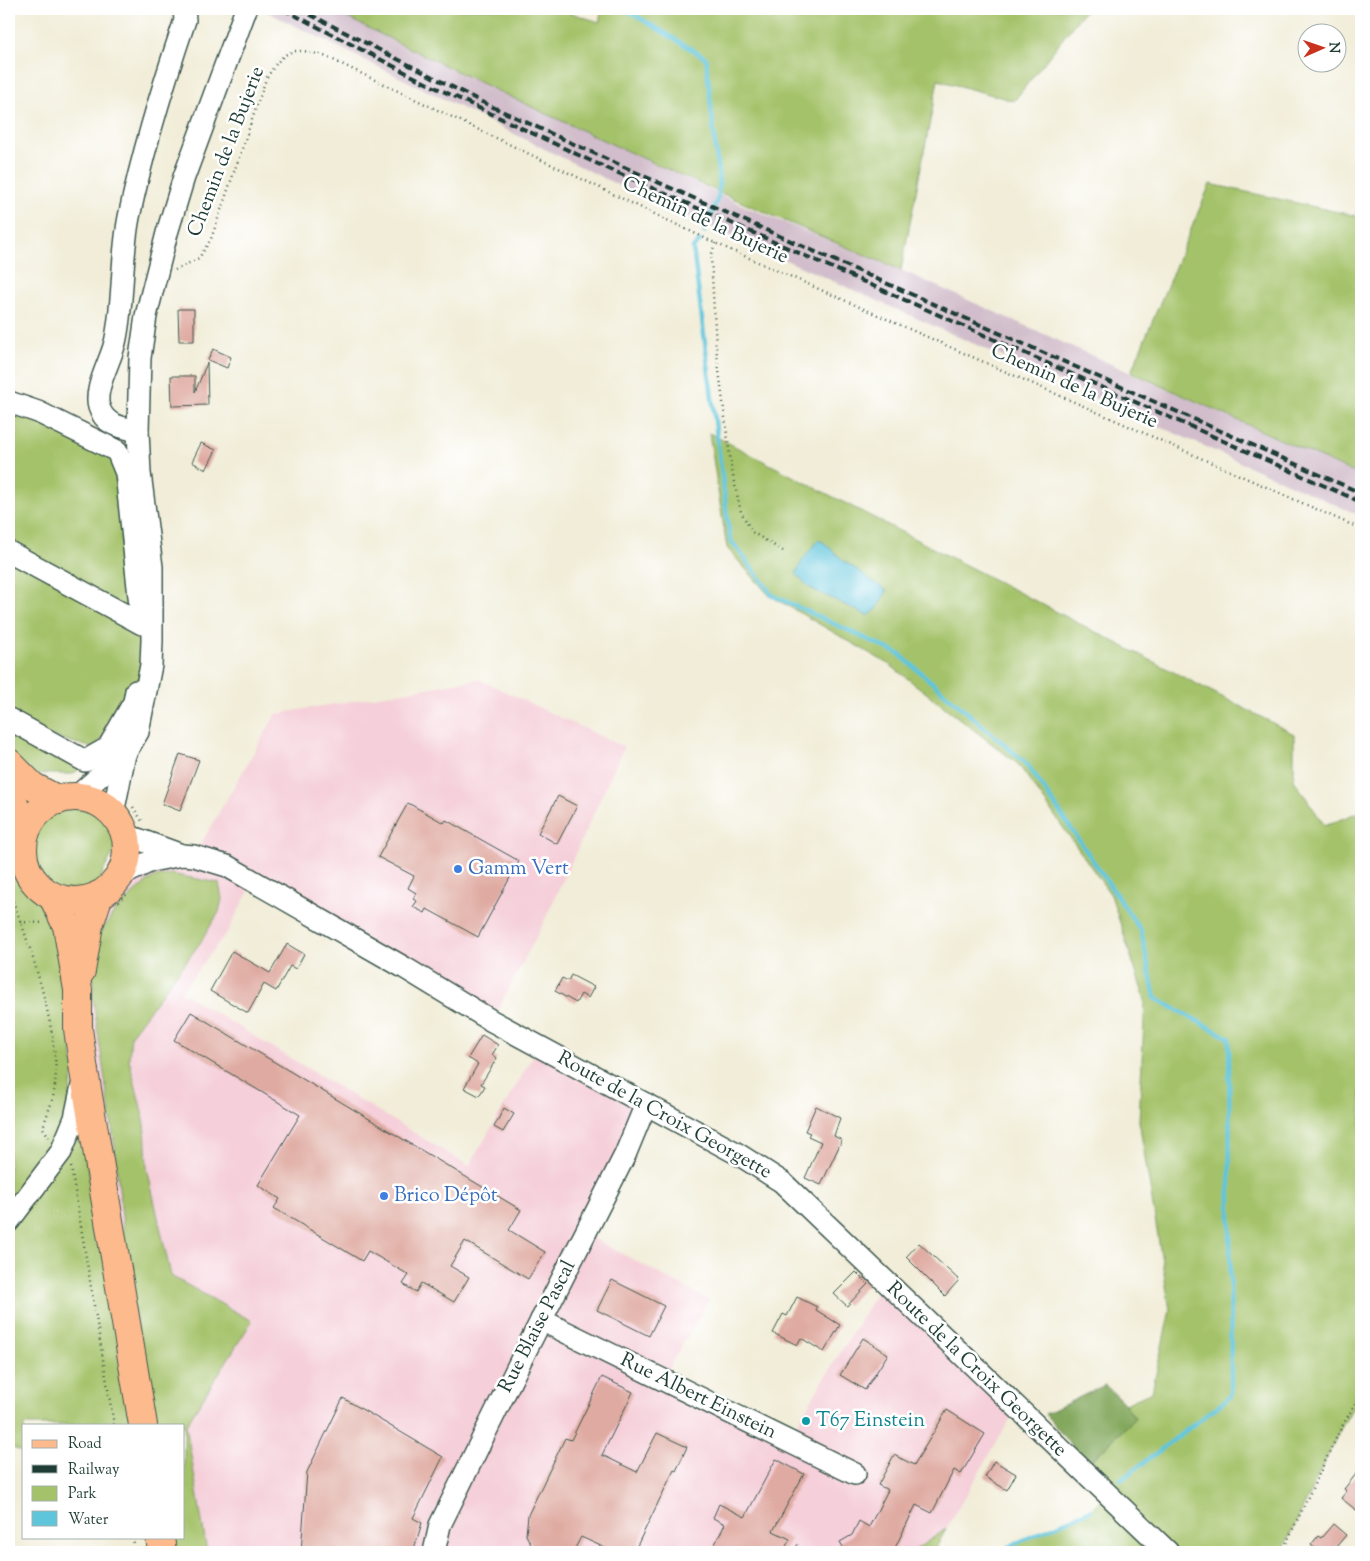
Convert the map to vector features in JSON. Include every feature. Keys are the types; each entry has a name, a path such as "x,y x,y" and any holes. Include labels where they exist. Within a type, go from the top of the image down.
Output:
{"main road":[{"path":"9,764 32,786 67,799 99,803 129,821 126,854 128,881 107,900 89,925 78,990 78,1029 143,1424"},
{"path":"9,794 26,830"},
{"path":"67,799 39,811 26,830 23,848 26,868 35,883 53,896 75,901 107,900"},
{"path":"53,896 67,926 78,990"},
{"path":"160,1538 162,1552"}],"street":[{"path":"138,431 113,425 103,417 98,404 99,389 116,339 129,219 155,110 185,20 184,9"},
{"path":"67,799 125,754 138,732 151,665 153,631 152,567 140,473 138,431 140,358 146,316 156,272 184,177 244,12"},
{"path":"9,402 38,412 118,451 126,473 142,624 141,652 134,702 108,748 85,761 9,719"},
{"path":"9,552 142,624"},
{"path":"125,754 129,821"},
{"name":"Route de la Croix Georgette","path":"129,821 182,855"},
{"name":"Route de la Croix Georgette","path":"128,881 151,861 182,855 194,856 227,866 492,1021 738,1154 782,1182 1168,1552"},
{"path":"9,1221 61,1152 75,1118 84,1071"},
{"name":"Rue Blaise Pascal","path":"437,1552 440,1524 625,1154 646,1104"},
{"name":"Rue Albert Einstein","path":"541,1320 855,1474"}],"path":[{"name":"Chemin de la Bujerie","path":"156,272 178,270 199,258 211,239 266,79 277,60 286,53 296,50 327,57 715,243 1361,529"},
{"path":"715,243 712,257 716,347 732,472 741,512 752,532 783,551"},
{"path":"107,900 128,881"},
{"path":"20,922 46,924"},
{"path":"1282,1552 1339,1432 1361,1393"},
{"path":"133,1538 135,1552"},
{"path":"797,1545 806,1552"}],"shaded area":[{"path":"261,9 330,9 444,66 749,208 901,270 1361,476 1361,516 626,189"},
{"path":"478,679 624,747 541,928 492,1021 254,881 228,931 181,992 469,1166 539,1046 646,1104 585,1234 709,1300 663,1378 787,1440 884,1281 1016,1409 946,1529 912,1552 162,1552 185,1538 185,1424 143,1424 93,1062 85,977 102,907 138,872 194,856 276,714"}],"green space":[{"path":"330,9 559,9 599,22 602,9 1086,9 1014,101 938,80 901,270 613,145"},
{"path":"1210,184 1361,217 1361,476 1131,372"},
{"path":"9,392 50,407 128,446 145,622 137,701 93,748 9,724"},
{"path":"709,433 1294,734 1294,780 1325,826 1361,811 1361,1393 1339,1432 1282,1552 1005,1552 1008,1547 1091,1510 1106,1495 1081,1471 1135,1418 1125,1404 1152,1392 1170,1310 1139,1121 1145,1000 1111,895 1018,764 890,665 769,595 727,548"},
{"path":"9,729 84,765 73,774 42,774 31,778 9,756"},
{"path":"9,806 14,821 14,856 21,877 33,894 59,918 74,1071 62,1135 9,1209"},
{"path":"75,807 98,815 104,820 112,832 118,848 106,866 99,886 75,892 56,888 42,877 34,862 33,844 38,828 52,814"},
{"path":"171,874 219,883 222,899 219,912 200,943 131,1035 129,1059 145,1124 147,1168 171,1276 252,1321 186,1425 207,1552 174,1552 172,1538 185,1538 185,1424 154,1424 127,1264 114,1141 93,999 94,931 102,930 115,911 152,878"},
{"path":"78,1122 143,1424 22,1424 22,1452 9,1446 9,1230"},
{"path":"1105,1385 1125,1404 1135,1418 1087,1464 1045,1414"},
{"path":"946,1529 934,1552 912,1552"}],"water":[{"path":"818,540 887,591 876,610 868,616 810,588 796,574 802,561"}],"building":[{"path":"178,309 194,309 194,341 179,341"},
{"path":"213,349 231,357 227,368 208,360"},
{"path":"207,363 208,405 172,406 171,376 195,376 195,392"},
{"path":"201,443 216,450 206,470 192,462"},
{"path":"180,754 199,760 180,811 162,804"},
{"path":"558,796 577,806 557,844 538,833"},
{"name":"Gamm Vert","path":"408,803 444,823 446,820 519,861 478,937 427,909 425,913 413,907 417,901 413,899 416,893 408,888 414,876 378,857"},
{"path":"287,944 304,954 296,969 290,966 276,991 264,984 248,1013 210,991 232,951 270,973"},
{"path":"571,975 594,987 588,998 581,994 576,1003 555,991 562,978 568,981"},
{"name":"Brico Dépôt","path":"191,1012 521,1210 509,1230 545,1252 528,1279 465,1241 450,1266 469,1277 454,1302 421,1283 416,1292 403,1284 409,1275 368,1251 362,1261 274,1208 280,1199 258,1185 300,1115 174,1040"},
{"path":"482,1035 498,1045 492,1055 497,1058 481,1084 485,1086 479,1096 464,1088 478,1064 468,1058"},
{"path":"816,1106 840,1118 834,1136 842,1140 821,1185 805,1178 821,1142 808,1136 810,1133 805,1131"},
{"path":"504,1108 514,1114 503,1132 494,1127"},
{"path":"919,1243 959,1280 945,1296 906,1257"},
{"path":"856,1272 868,1284 847,1306 834,1294"},
{"path":"612,1280 664,1306 649,1336 597,1310"},
{"path":"797,1297 817,1307 816,1310 840,1325 824,1352 801,1338 797,1345 773,1333 783,1314 787,1316"},
{"path":"863,1338 888,1354 865,1390 840,1375"},
{"path":"602,1377 633,1392 602,1455 637,1472 657,1433 687,1447 634,1552 614,1552 581,1537 573,1552 535,1552 526,1535 528,1515 565,1438 571,1440"},
{"path":"343,1398 443,1457 413,1518 422,1523 413,1552 301,1552 307,1472"},
{"path":"947,1410 985,1434 961,1474 954,1470 932,1513 916,1505 893,1552 846,1552 840,1542 852,1535 859,1521 869,1527 888,1490 878,1485 894,1455 914,1465"},
{"path":"776,1459 804,1474 773,1531 790,1539 783,1552 728,1552 714,1546 725,1524 713,1518 719,1504 745,1517"},
{"path":"994,1461 1016,1474 1007,1490 985,1477"},
{"path":"1361,1468 1361,1504 1356,1510 1341,1498 1347,1491 1344,1489"},
{"path":"1333,1524 1346,1535 1332,1552 1319,1552 1311,1545 1318,1536 1321,1538"}],"waterway":[{"path":"625,9 706,58 719,183 718,197 704,232"},
{"path":"700,241 693,248 730,539 772,595 899,654 1027,764 1141,931 1155,998 1229,1038 1231,1396 1121,1480"},
{"path":"1005,1552 1008,1547 1091,1510"}],"railway":[{"path":"283,9 426,83 589,160 1361,502"},
{"path":"299,9 482,102 646,177 1361,493"}],"place":[{"name":"Gamm Vert","path":"458,869"},
{"name":"Brico Dépôt","path":"384,1196"},
{"name":"T67 Einstein","path":"806,1421"}]}
